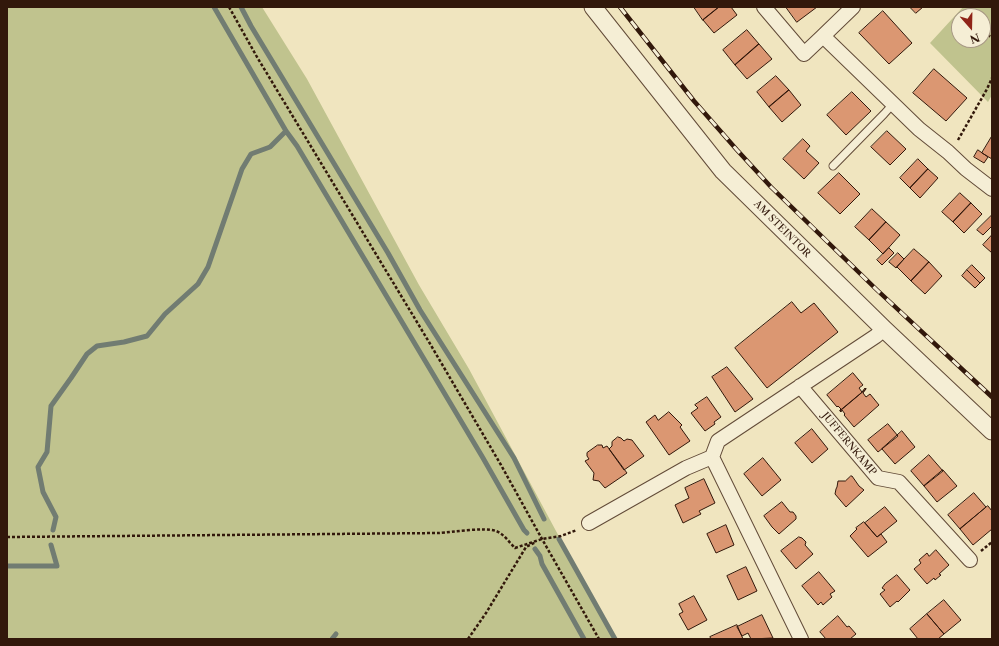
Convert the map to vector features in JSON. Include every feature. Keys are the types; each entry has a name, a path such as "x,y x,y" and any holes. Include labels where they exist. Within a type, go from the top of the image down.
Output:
{"street":[{"name":"AM STEINTOR","path":"593,7 723,171 884,329 992,431"},
{"path":"764,7 804,54 853,7"},
{"path":"823,36 919,129 992,189"},
{"path":"589,523 686,468 712,456 718,441 876,336 884,329"},
{"name":"JUFFERNKAMP","path":"800,386 878,478 899,482 970,560"},
{"path":"712,456 801,639"}],"lane":[{"path":"834,166 892,104"}],"path":[{"path":"228,7 429,342 501,465 599,639"},
{"path":"948,152 959,139 992,78"},
{"path":"7,537 439,533 481,530 495,531 505,536 515,548 542,538 561,536 573,532 589,523"},
{"path":"468,639 486,613 526,547 542,538"}],"green space":[{"path":"7,7 262,7 307,79 419,285 469,369 614,639 7,639"},
{"path":"963,7 992,7 992,95 988,102 930,43 951,20 951,48 991,48 991,8 962,8"}],"building":[{"path":"694,7 719,7 703,20"},
{"path":"719,7 731,7 737,15 714,33 703,20"},
{"path":"786,7 817,7 797,22"},
{"path":"910,7 923,7 916,13"},
{"path":"883,11 912,43 889,64 859,33"},
{"path":"747,30 759,44 735,65 723,50"},
{"path":"759,44 772,59 747,79 735,65"},
{"path":"934,69 967,98 946,121 913,93"},
{"path":"776,76 789,90 769,107 757,92"},
{"path":"789,90 801,105 782,122 769,107"},
{"path":"852,92 871,111 846,135 827,115"},
{"path":"887,131 906,149 890,165 871,147"},
{"path":"992,136 992,159 982,153"},
{"path":"803,139 810,146 806,151 819,163 804,179 783,159"},
{"path":"978,150 988,157 984,163 974,157"},
{"path":"918,159 928,169 910,188 900,178"},
{"path":"928,169 938,178 920,198 910,188"},
{"path":"839,173 860,194 840,214 818,193"},
{"path":"960,193 971,203 953,222 942,212"},
{"path":"971,203 982,214 964,233 953,222"},
{"path":"872,209 886,222 869,240 855,227"},
{"path":"992,215 992,226 983,235 977,230"},
{"path":"886,222 900,235 883,254 869,240"},
{"path":"992,235 992,253 983,245"},
{"path":"889,248 894,253 882,265 877,260"},
{"path":"914,249 929,262 911,281 897,267"},
{"path":"898,253 904,259 896,268 889,262"},
{"path":"929,262 942,276 925,294 911,281"},
{"path":"972,265 985,278 980,283 967,270"},
{"path":"967,270 980,283 975,288 962,276"},
{"path":"792,302 801,313 814,303 838,332 767,388 735,348"},
{"path":"727,367 753,399 735,412 712,377"},
{"path":"853,373 863,385 859,388 862,392 865,388 866,389 840,411 841,409 838,406 837,407 827,395"},
{"path":"866,389 863,393 866,397 870,394 879,405 854,427 844,415 845,414 842,410 841,412 840,411"},
{"path":"707,397 721,417 714,422 715,424 705,431 691,413 698,408 695,405"},
{"path":"669,412 682,425 680,427 690,441 669,455 646,422 655,415 658,420"},
{"path":"888,424 898,436 878,452 868,440"},
{"path":"812,429 828,449 812,463 795,443"},
{"path":"902,431 915,447 895,464 882,449"},
{"path":"618,437 624,441 627,439 632,440 644,456 624,470 609,449 612,446 612,442"},
{"path":"598,445 602,445 603,448 607,446 627,473 605,488 599,481 593,480 594,473 585,461 589,459 587,453"},
{"path":"929,455 943,471 924,486 911,471"},
{"path":"763,458 781,480 762,496 744,474"},
{"path":"943,470 957,486 937,502 924,486"},
{"path":"851,476 864,490 846,507 835,494 838,481 845,481"},
{"path":"704,479 715,503 699,511 701,514 683,523 675,505 689,498 685,488"},
{"path":"974,493 986,507 960,529 948,515"},
{"path":"782,502 790,512 793,512 796,519 779,534 764,516"},
{"path":"988,506 992,511 992,529 973,545 960,529"},
{"path":"885,507 897,521 877,537 865,523"},
{"path":"864,522 877,537 881,534 887,542 868,557 850,536 857,529 856,528"},
{"path":"726,525 734,545 716,553 707,534"},
{"path":"799,537 806,542 805,545 813,554 796,569 781,551"},
{"path":"936,550 949,565 939,574 941,575 935,580 934,578 927,584 914,569 921,563 919,560 927,553 929,556"},
{"path":"746,567 757,591 738,600 727,576"},
{"path":"819,572 835,591 830,594 832,597 823,605 821,602 818,605 802,586"},
{"path":"897,575 910,590 898,602 897,601 890,607 880,594 885,590 882,588 885,584"},
{"path":"694,596 707,620 688,630 679,614 683,612 679,604"},
{"path":"944,600 961,620 944,634 927,614"},
{"path":"927,614 944,634 938,639 918,639 910,629"},
{"path":"762,615 773,638 751,639 748,633 742,636 737,627"},
{"path":"838,616 847,627 849,626 856,634 850,639 826,639 820,632"},
{"path":"737,625 743,639 711,639 710,637"}],"waterway":[{"path":"214,7 286,131 297,146 527,533"},
{"path":"241,7 388,253 420,310 514,458 544,519"},
{"path":"53,530 56,517 43,492 38,467 47,452 51,406 87,354 97,346 124,342 147,336 165,314 198,284 208,267 242,169 251,154 270,147 286,131"},
{"path":"559,539 615,639"},
{"path":"7,566 57,566 51,545"},
{"path":"535,549 584,639"},
{"path":"332,639 336,634"}],"railway":[{"path":"620,7 694,101 771,187 877,290 992,397"}]}
